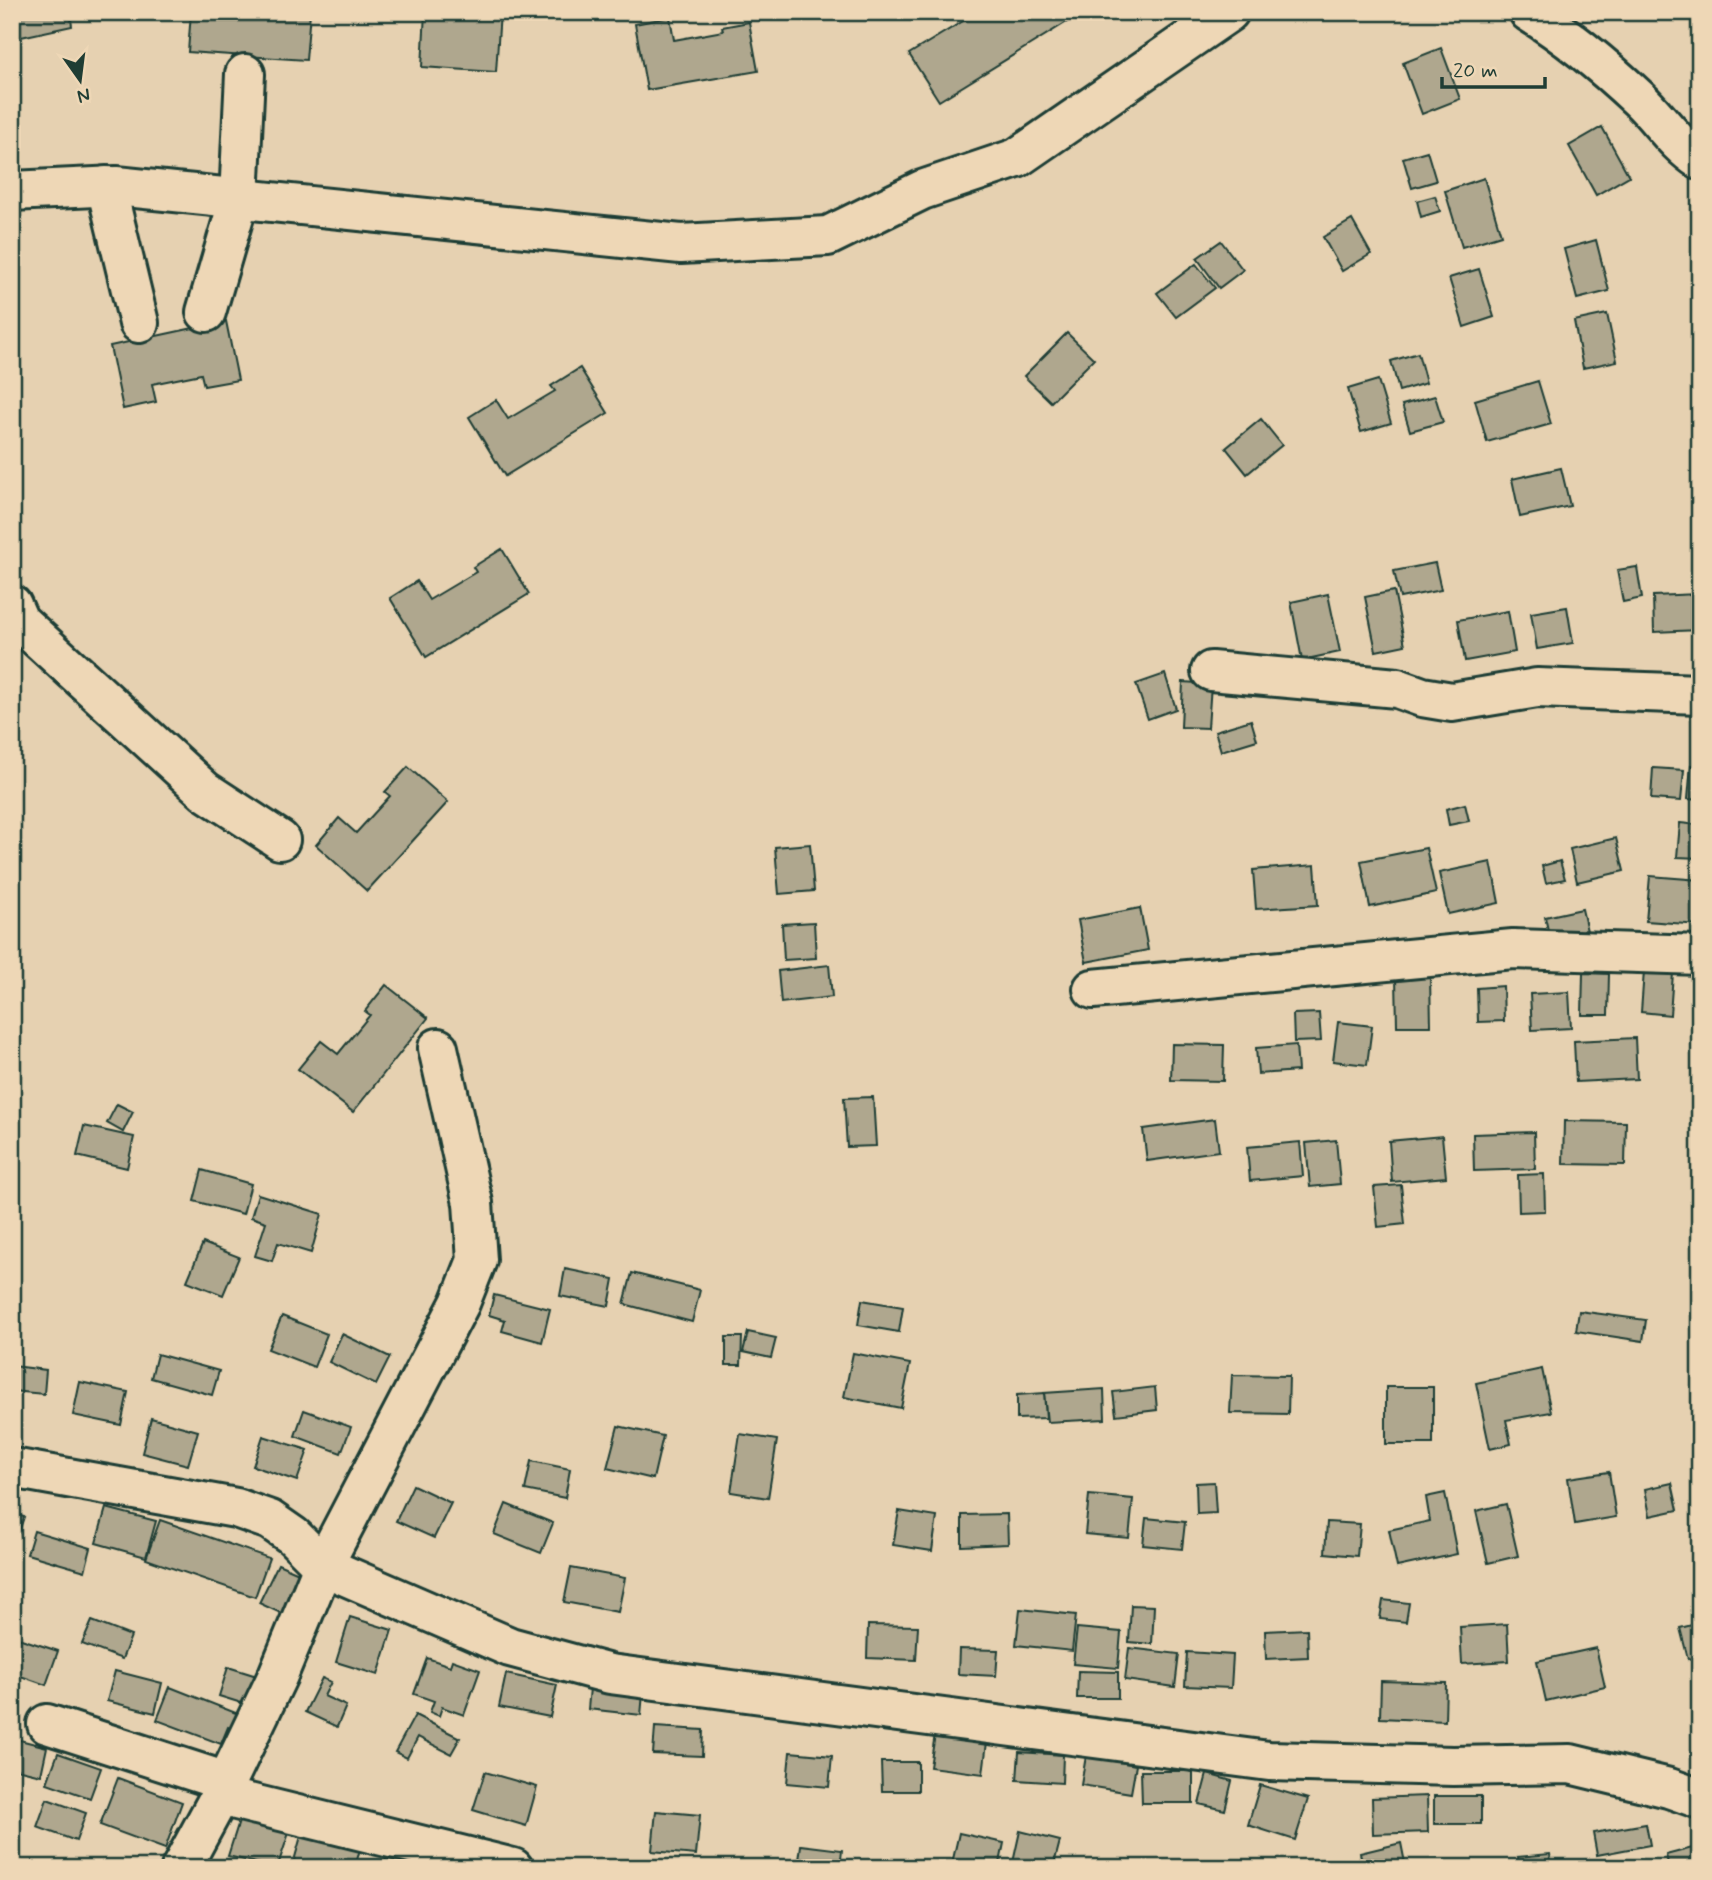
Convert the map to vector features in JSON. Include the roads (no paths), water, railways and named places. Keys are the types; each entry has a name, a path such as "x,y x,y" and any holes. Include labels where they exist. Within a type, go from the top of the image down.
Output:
{"street":[{"path":"12,191 106,186 681,244 828,236 922,190 1017,158 1229,12"},
{"path":"1530,12 1569,37 1641,101 1685,151 1700,160"},
{"path":"206,312 240,199 245,74"},
{"path":"106,186 139,323"},
{"path":"12,605 19,621 205,791 280,840"},
{"path":"1211,671 1397,688 1422,697 1452,702 1537,688 1700,694"},
{"path":"1093,989 1513,949 1700,955"},
{"path":"181,1868 278,1675 323,1566 460,1303 477,1260 473,1203 438,1048"},
{"path":"12,1468 236,1508 270,1520 286,1530 323,1566 510,1647 610,1674 1269,1761 1453,1766 1570,1764 1669,1788 1700,1799"},
{"path":"47,1724 223,1789 513,1868"}]}
